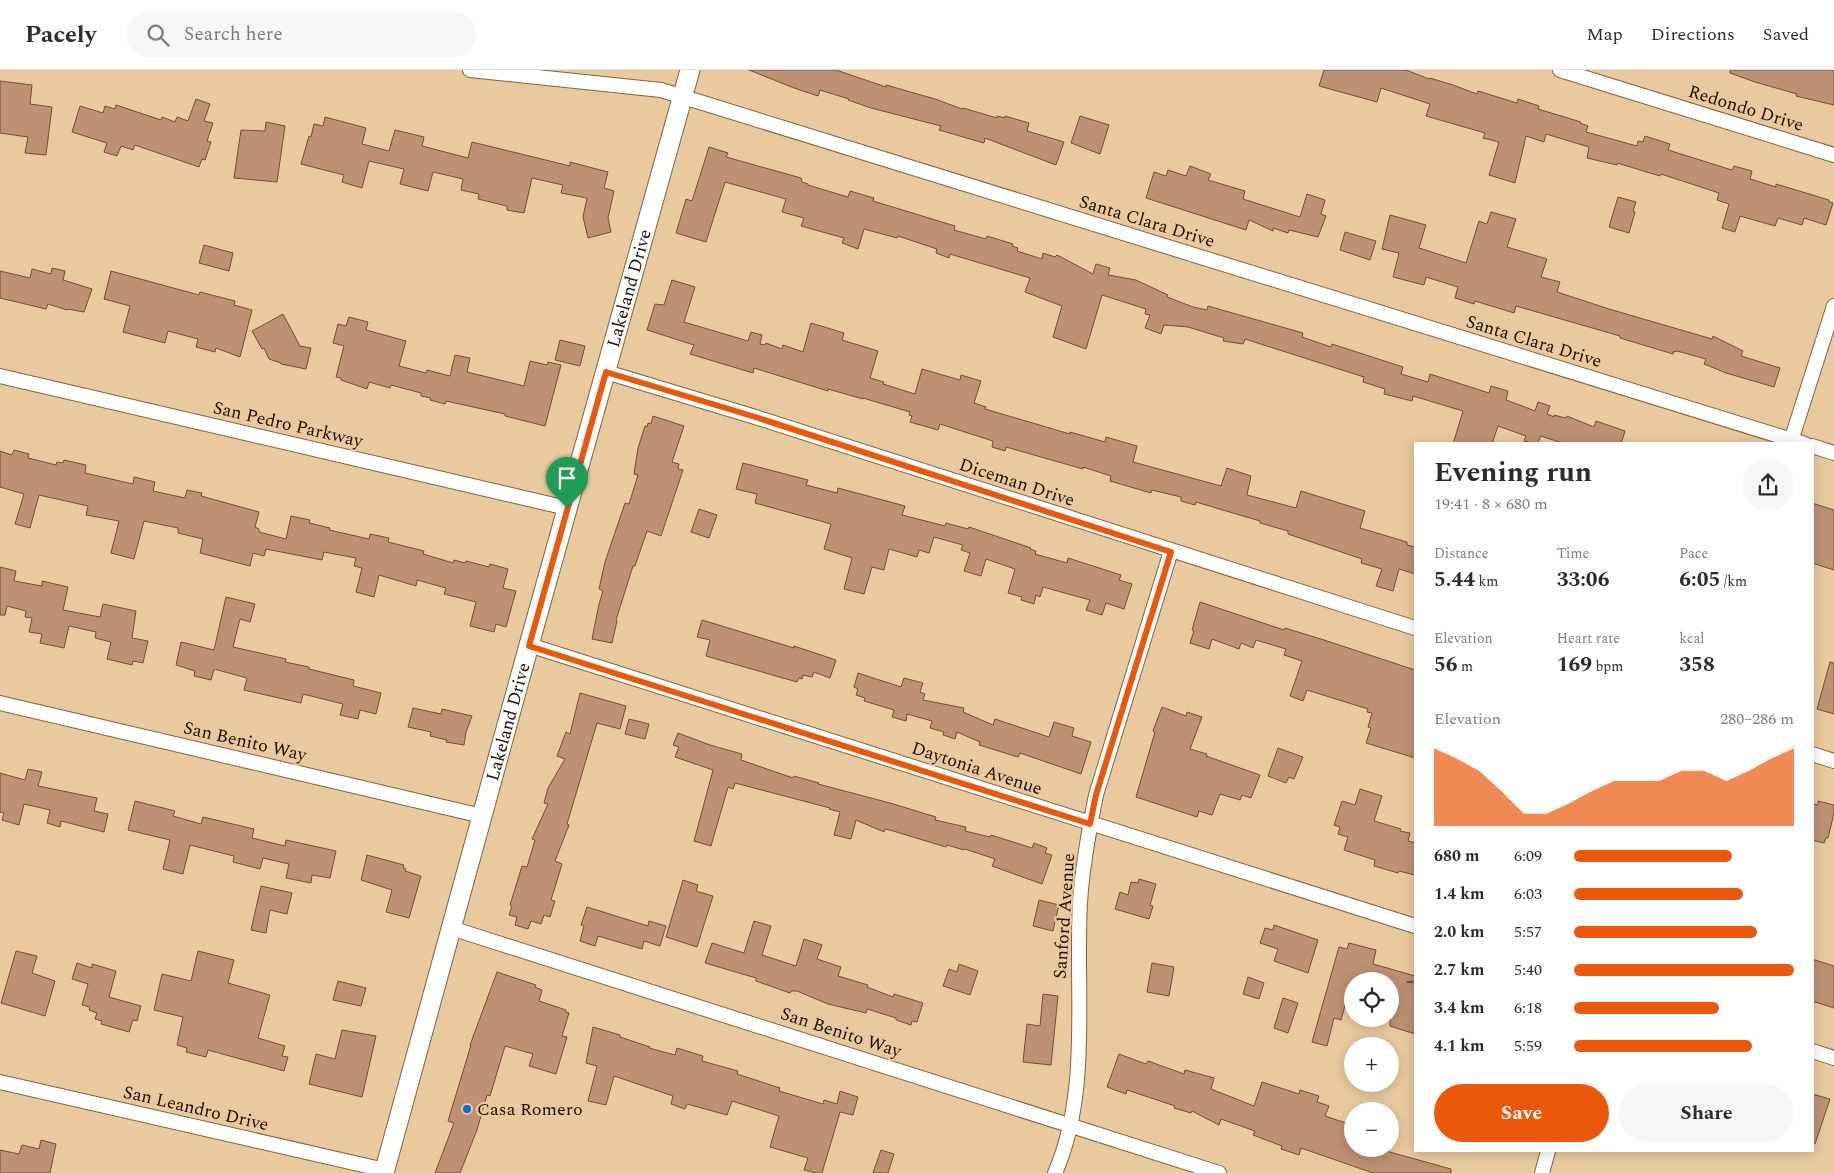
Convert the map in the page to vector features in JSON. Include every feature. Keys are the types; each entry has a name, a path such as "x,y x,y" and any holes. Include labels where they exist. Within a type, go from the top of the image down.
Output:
{"street":[{"name":"Santa Clara Drive","path":"470,70 661,90 1790,442"},
{"name":"Lakeland Drive","path":"384,1171 690,70"},
{"name":"Redondo Drive","path":"1560,70 1834,155"},
{"path":"1790,442 1834,306"},
{"name":"Diceman Drive","path":"606,372 752,416 1171,552 1414,628"},
{"name":"San Pedro Parkway","path":"0,376 567,508"},
{"path":"1814,447 1834,453"},
{"name":"Sanford Avenue","path":"1055,1173 1070,1124 1078,1063 1080,902 1090,824 1096,795 1171,552"},
{"name":"Daytonia Avenue","path":"529,646 1414,926"},
{"name":"San Benito Way","path":"0,702 482,816"},
{"path":"1814,755 1834,761"},
{"name":"San Benito Way","path":"451,928 1219,1173"},
{"path":"1814,1052 1834,1058"},
{"name":"San Leandro Drive","path":"0,1082 384,1171"},
{"path":"1542,1173 1548,1152"}],"building":[{"path":"749,70 836,70 886,87 886,85 935,99 962,109 997,118 997,116 1005,118 1005,116 1029,123 1027,131 1064,142 1056,165 985,138 984,143 939,130 941,126 871,108 820,90 818,96"},
{"path":"1324,70 1406,70 1477,94 1478,91 1517,103 1518,99 1539,106 1538,109 1581,122 1588,126 1586,132 1637,146 1638,141 1643,142 1645,136 1670,144 1668,150 1732,170 1734,166 1752,171 1750,179 1776,187 1776,184 1829,200 1829,202 1833,203 1826,225 1804,218 1802,225 1778,218 1775,226 1740,216 1735,232 1722,228 1729,204 1717,200 1719,193 1661,174 1660,176 1617,163 1617,165 1587,158 1589,147 1546,134 1544,142 1526,136 1515,183 1489,175 1499,142 1483,138 1485,133 1426,116 1430,104 1381,88 1377,102 1319,86"},
{"path":"1730,70 1834,70 1834,105 1796,96 1797,94 1730,73"},
{"path":"0,81 32,85 30,104 52,107 46,155 25,153 28,137 0,133"},
{"path":"196,99 210,104 204,121 213,123 207,141 211,142 205,160 202,159 199,167 135,145 133,150 121,146 117,156 104,152 107,143 72,132 80,106 103,113 105,106 115,109 116,105 161,120 162,117 175,122 177,117 188,121"},
{"path":"1080,116 1109,125 1100,154 1071,143"},
{"path":"325,117 366,128 362,144 389,151 395,130 424,137 422,146 468,158 472,142 570,166 570,162 608,172 604,188 614,191 608,218 611,232 588,238 583,217 587,198 561,193 563,185 532,178 524,213 507,210 507,206 478,199 479,194 461,190 463,179 433,172 428,191 400,184 404,169 369,161 362,188 342,182 344,175 301,164 314,124 323,126"},
{"path":"266,122 285,126 277,182 234,178 241,130 265,131"},
{"path":"709,147 728,153 726,157 801,178 802,182 808,185 848,197 850,191 874,198 873,201 955,226 954,230 986,239 987,236 1013,244 1012,246 1018,248 1017,251 1042,259 1043,253 1055,257 1057,255 1093,274 1096,264 1110,268 1108,275 1136,280 1168,295 1167,297 1193,307 1207,310 1208,306 1303,333 1302,337 1331,347 1332,344 1403,367 1401,374 1428,382 1430,374 1489,393 1491,386 1508,391 1506,400 1535,411 1538,402 1550,406 1547,414 1554,417 1554,415 1566,418 1567,416 1594,427 1596,421 1625,431 1622,442 1559,442 1541,436 1538,442 1527,442 1524,441 1526,436 1498,426 1493,442 1454,442 1463,411 1413,396 1412,401 1384,394 1385,389 1363,382 1364,377 1245,339 1243,344 1223,341 1224,338 1188,327 1164,325 1161,334 1145,328 1150,315 1145,314 1146,309 1102,295 1086,349 1053,337 1062,306 1025,292 1030,278 950,254 949,258 936,253 937,249 898,236 897,238 864,229 858,249 842,243 844,238 801,226 804,218 782,212 786,199 725,182 706,242 676,233 686,199 692,201"},
{"path":"1190,166 1211,174 1208,180 1245,191 1243,199 1300,217 1307,194 1325,200 1321,214 1326,216 1318,237 1289,230 1288,233 1273,228 1273,231 1249,220 1246,230 1146,198 1154,172 1166,176 1168,170 1186,176"},
{"path":"1618,197 1636,202 1629,233 1609,227"},
{"path":"1491,212 1516,219 1507,247 1547,259 1541,277 1560,282 1557,292 1712,339 1713,336 1743,351 1741,356 1780,368 1774,387 1726,373 1704,364 1706,359 1677,351 1673,352 1673,354 1620,338 1620,336 1516,306 1514,313 1475,301 1474,304 1455,298 1458,287 1426,277 1424,285 1393,277 1399,253 1382,249 1390,215 1426,225 1419,248 1466,263 1479,221 1487,224"},
{"path":"1345,232 1376,241 1370,260 1340,250"},
{"path":"204,245 233,253 229,271 199,263"},
{"path":"52,268 65,271 63,280 92,289 84,312 67,310 48,304 46,309 0,298 0,271 30,278 32,269 51,274"},
{"path":"111,271 199,295 200,292 235,301 234,305 252,310 240,357 216,348 215,352 196,347 198,339 168,331 165,343 123,332 130,306 104,299"},
{"path":"672,280 695,287 684,322 748,341 751,332 762,335 760,344 765,345 766,343 782,349 783,345 803,352 811,323 844,333 842,340 878,351 870,378 884,382 883,384 915,394 922,369 960,380 961,375 981,381 974,403 986,407 985,409 1070,434 1070,432 1105,442 1106,437 1137,446 1133,462 1221,486 1227,468 1251,476 1247,495 1296,508 1301,491 1365,511 1360,528 1407,542 1407,545 1414,547 1414,574 1399,569 1393,591 1376,586 1382,569 1361,563 1362,559 1288,534 1288,531 1260,523 1260,521 1196,502 1195,505 1181,501 1181,497 1152,490 1151,493 1110,481 1111,476 1083,467 1083,469 1006,447 1005,451 992,447 993,441 940,424 938,430 910,422 912,416 909,415 910,412 863,398 828,389 828,391 754,368 753,373 690,354 694,345 647,330 655,304 664,305"},
{"path":"283,314 300,346 311,348 306,369 281,364 269,359 252,331"},
{"path":"349,317 368,322 366,330 406,341 399,366 426,373 427,370 450,376 455,355 470,358 467,372 524,386 530,361 547,365 548,362 561,365 545,426 505,416 505,414 446,401 445,404 421,396 421,393 391,385 390,388 369,382 367,389 341,380 341,378 336,377 344,346 333,343 338,324 346,326"},
{"path":"560,340 585,346 580,366 555,360"},
{"path":"653,416 684,426 672,462 679,464 678,469 683,470 661,536 647,531 635,566 633,566 616,620 612,643 592,639 603,591 599,589 605,562 625,503 629,504 638,475 634,474 638,448 645,426 647,427 648,423 651,424"},
{"path":"14,450 29,454 28,458 56,465 57,462 63,463 64,460 86,465 85,473 133,484 134,477 155,482 153,491 185,498 187,490 202,493 201,496 259,512 255,527 259,529 259,532 286,539 291,516 310,520 309,523 330,528 329,530 369,539 370,534 389,538 388,542 424,551 423,554 453,563 454,560 465,563 466,561 489,567 490,564 508,569 503,588 516,591 506,627 496,624 494,632 470,626 476,602 444,594 446,588 417,580 416,586 379,575 374,597 356,592 362,568 354,566 356,558 324,552 322,560 266,549 264,556 253,553 250,566 200,553 203,539 178,533 178,528 144,521 134,559 111,553 119,521 86,515 88,506 39,495 30,528 15,524 24,494 0,487 0,451 12,455"},
{"path":"743,463 808,480 806,485 837,493 838,488 905,506 902,515 945,526 946,523 968,529 969,527 1031,548 1036,551 1035,554 1067,563 1068,558 1121,575 1119,580 1132,584 1124,609 1106,603 1102,615 1086,610 1090,600 1043,587 1040,597 1036,595 1034,604 1021,600 1022,597 1008,593 1015,569 986,559 981,576 964,571 970,553 961,550 963,545 934,537 929,553 919,550 917,557 889,549 884,570 872,567 864,594 844,589 852,558 824,549 831,524 755,503 757,494 736,489"},
{"path":"1814,504 1834,510 1834,570 1814,564"},
{"path":"699,509 717,515 709,538 691,532"},
{"path":"0,567 16,571 14,581 42,586 42,581 68,587 63,610 100,617 103,604 136,611 132,638 148,641 143,663 133,661 132,665 107,659 111,642 95,638 96,632 69,626 64,648 40,643 42,634 29,632 32,618 25,617 26,611 7,606 5,615 0,615"},
{"path":"226,597 255,604 250,622 240,619 233,647 286,659 285,662 354,680 353,686 381,693 376,714 360,710 358,719 340,715 343,704 303,694 301,703 244,690 247,678 214,669 211,680 194,676 195,671 176,665 181,642 214,650"},
{"path":"1200,602 1414,670 1414,758 1366,743 1371,728 1368,727 1372,713 1367,712 1368,709 1307,690 1303,701 1290,696 1302,661 1284,655 1286,649 1256,640 1253,648 1241,643 1239,649 1212,639 1209,649 1190,643 1194,631 1192,630"},
{"path":"702,620 836,660 830,678 814,672 812,677 803,675 802,679 799,678 797,682 706,656 710,640 697,637"},
{"path":"1830,662 1834,663 1834,714 1817,709"},
{"path":"858,673 901,687 904,678 923,683 920,692 925,694 923,700 964,708 963,712 993,725 995,719 1049,737 1054,722 1074,728 1072,736 1091,742 1081,774 1020,753 1018,757 979,745 980,742 957,732 955,739 943,735 944,732 930,728 932,721 907,714 906,721 892,717 894,710 864,701 865,698 856,695 858,689 854,687"},
{"path":"580,693 626,706 620,729 597,723 567,824 569,825 555,861 562,864 551,900 555,901 550,917 544,915 541,924 531,921 528,929 515,925 517,917 509,915 512,906 510,905 522,866 527,867 535,840 532,839 548,804 544,803 548,788 565,759 557,756 566,732 570,734"},
{"path":"1162,707 1186,716 1187,712 1202,717 1190,749 1260,775 1251,798 1242,795 1240,800 1220,794 1212,815 1199,811 1197,817 1136,797 1155,732 1153,731"},
{"path":"413,708 441,714 442,709 472,716 466,732 464,745 446,742 447,740 430,736 431,732 408,727"},
{"path":"629,719 649,724 645,739 625,734"},
{"path":"678,733 742,754 741,760 793,778 794,776 936,817 935,820 966,827 965,831 990,837 991,835 1032,848 1034,843 1047,848 1045,853 1052,855 1042,884 992,866 995,859 965,849 947,845 946,847 885,829 884,832 856,820 851,839 834,835 840,812 735,783 733,789 728,787 711,846 694,841 713,770 675,757 679,747 673,745"},
{"path":"1278,748 1303,757 1294,779 1289,777 1286,783 1268,776"},
{"path":"28,769 42,772 38,786 97,798 94,811 108,814 104,832 61,821 60,827 47,823 50,810 24,804 19,825 2,820 4,813 0,812 0,773 25,780"},
{"path":"1360,789 1382,796 1374,821 1410,833 1408,841 1414,843 1414,875 1399,871 1398,873 1374,866 1375,860 1344,850 1348,837 1338,834 1340,827 1334,825 1342,801 1355,805"},
{"path":"135,801 175,811 173,816 201,824 203,817 254,829 252,838 285,846 286,840 336,851 330,878 312,875 311,883 286,878 289,864 263,858 260,869 233,862 234,856 190,845 183,874 163,869 170,840 128,830"},
{"path":"1818,801 1834,805 1828,838 1826,838 1824,843 1814,840 1814,804 1818,805"},
{"path":"367,855 404,865 405,871 421,876 409,918 386,912 392,890 361,880"},
{"path":"1139,879 1156,884 1150,905 1153,906 1149,919 1115,909 1120,892 1128,895 1131,882 1138,883"},
{"path":"683,880 698,885 696,891 713,896 697,947 666,937"},
{"path":"261,886 292,893 287,914 270,910 266,933 251,930"},
{"path":"1039,900 1059,905 1053,931 1033,926"},
{"path":"587,907 648,926 649,921 666,926 660,946 644,941 642,949 598,936 595,946 580,941 584,926 581,925"},
{"path":"754,921 771,926 762,955 796,966 804,939 822,945 817,959 841,967 838,976 868,985 867,987 893,997 894,994 923,1003 917,1022 912,1021 911,1025 867,1009 866,1013 828,1004 797,991 791,991 790,993 756,981 756,978 705,963 712,943 744,953"},
{"path":"1274,925 1318,940 1308,973 1274,961 1278,949 1260,943 1265,928 1273,930"},
{"path":"1349,943 1376,950 1373,964 1414,976 1414,981 1406,982 1414,983 1414,1034 1393,1027 1399,1027 1399,972 1344,972 1344,1009 1341,1020 1334,1018 1327,1046 1312,1042 1339,947 1347,949"},
{"path":"16,951 37,956 32,973 55,981 45,1016 1,1003"},
{"path":"198,951 234,960 228,983 270,995 258,1038 285,1046 282,1056 288,1057 284,1071 208,1050 206,1057 186,1052 187,1048 177,1045 183,1017 154,1010 162,974 191,981"},
{"path":"1814,960 1834,966 1834,1008 1814,1002"},
{"path":"77,963 92,968 92,964 116,971 109,997 141,1006 137,1021 133,1020 129,1032 101,1024 102,1021 95,1019 97,1013 89,1010 90,1007 82,1005 88,984 72,979"},
{"path":"1152,963 1174,967 1169,996 1147,992"},
{"path":"959,964 978,971 970,995 943,986 949,969 957,972"},
{"path":"497,972 536,985 535,987 542,990 539,1001 566,1010 569,1013 562,1036 567,1037 556,1074 529,1066 533,1054 505,1046 490,1096 487,1095 477,1130 460,1173 435,1173 454,1123 448,1121 470,1045"},
{"path":"1248,977 1264,983 1259,999 1243,994"},
{"path":"338,981 366,988 361,1006 333,1000"},
{"path":"1043,994 1058,996 1051,1065 1023,1062 1027,1024 1040,1026"},
{"path":"1283,998 1298,1003 1288,1033 1274,1028"},
{"path":"593,1027 620,1035 620,1037 649,1048 675,1055 677,1048 703,1056 702,1061 738,1071 737,1074 780,1088 779,1091 823,1104 824,1100 837,1104 840,1091 858,1097 853,1115 840,1112 822,1173 816,1173 804,1170 808,1158 770,1147 779,1116 732,1101 727,1115 687,1104 685,1109 671,1104 673,1096 614,1076 606,1105 588,1101 597,1066 586,1063"},
{"path":"342,1030 376,1036 362,1097 309,1084 316,1054 335,1059"},
{"path":"1119,1054 1146,1064 1148,1061 1184,1074 1185,1070 1214,1078 1211,1089 1254,1106 1262,1082 1299,1094 1300,1090 1319,1096 1317,1102 1329,1106 1325,1116 1344,1122 1344,1157 1399,1157 1399,1155 1451,1169 1451,1173 1373,1173 1301,1148 1299,1155 1281,1149 1282,1146 1253,1135 1255,1131 1221,1119 1219,1125 1192,1111 1191,1113 1174,1108 1175,1106 1127,1090 1126,1094 1107,1087"},
{"path":"1814,1095 1830,1099 1814,1144"},
{"path":"41,1140 56,1144 50,1173 0,1173 0,1150 19,1154 22,1145 39,1149"},
{"path":"881,1150 894,1154 888,1173 873,1173"}],"place":[{"name":"Casa Romero","path":"467,1109"}],"route":[{"path":"606,372 752,416 1171,552 1096,795 1090,824 529,646 567,508 606,372"}]}
